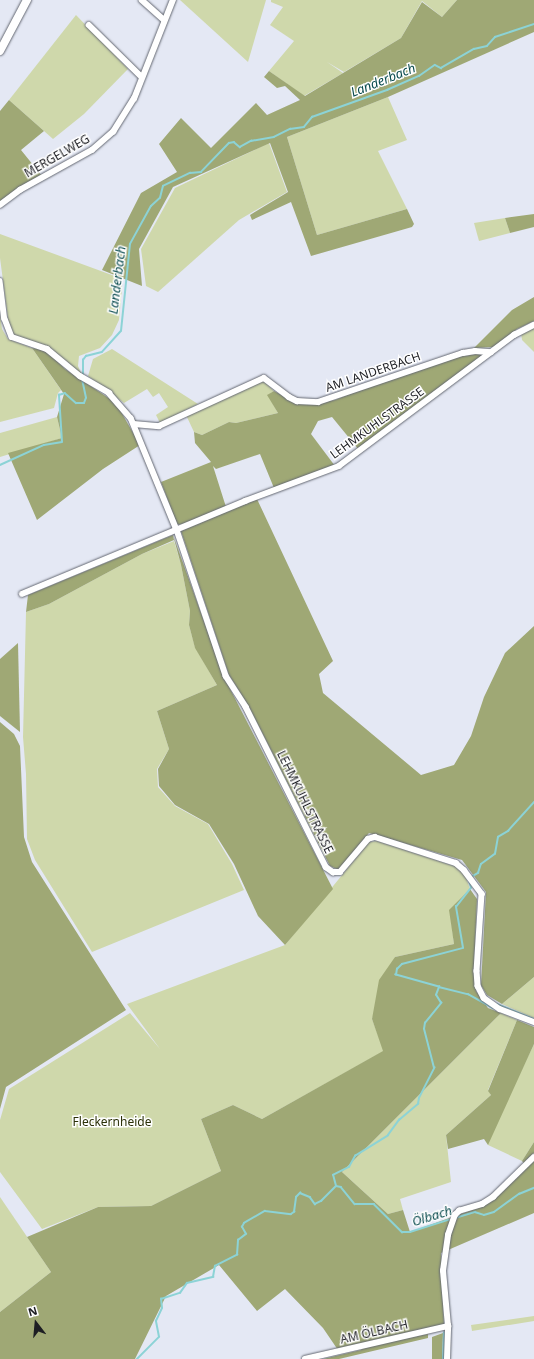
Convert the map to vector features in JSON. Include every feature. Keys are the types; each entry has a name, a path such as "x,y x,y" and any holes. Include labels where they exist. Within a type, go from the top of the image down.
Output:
{"main road":[{"path":"0,51 27,0"}],"street":[{"path":"142,0 164,20"},
{"name":"MERGELWEG","path":"0,205 20,190 92,150 113,132 127,113 173,0"},
{"path":"89,25 142,77"},
{"name":"LEHMKUHLSTRASSE","path":"0,281 5,319 12,337 48,349 80,376 99,385 119,402 134,424 178,530 226,676 246,706 326,867 333,872 340,872 368,839 376,837 456,863 464,870 482,894 477,971 478,986 484,998 500,1009 534,1022"},
{"name":"LEHMKUHLSTRASSE","path":"22,594 339,466 514,335 534,325"},
{"name":"AM LANDERBACH","path":"134,424 159,426 264,378 289,397 307,402 318,402 463,354 475,351 491,352"},
{"path":"447,1359 448,1326 443,1271 451,1226 455,1215 459,1211 482,1204 493,1197 534,1157"},
{"name":"AM ÖLBACH","path":"305,1359 448,1326"}],"green space":[{"path":"180,0 266,0 248,62"},
{"path":"271,0 457,0 442,17 422,1 401,38 344,72 327,62 343,73 304,96 269,71 294,41 270,25 283,7 271,2"},
{"path":"457,0 534,0 534,32 388,97 287,137 317,235 407,209 414,224 412,227 311,256 291,202 252,220 250,215 288,192 270,143 173,187 139,249 142,286 102,270 141,193 177,172 159,144 181,118 211,148 256,103 267,115 300,100 285,86 277,88 264,77 269,71 305,96 401,38 422,2 442,17"},
{"path":"76,15 128,69 84,114 53,139 9,100"},
{"path":"388,97 407,140 378,151 407,209 317,235 287,137"},
{"path":"9,100 44,131 21,150 42,176 0,202 0,111"},
{"path":"269,143 287,192 239,220 158,292 146,286 141,249 175,188"},
{"path":"534,214 534,227 510,233 505,218"},
{"path":"505,218 510,233 479,241 474,223"},
{"path":"0,234 120,278 122,288 119,320 112,335 100,348 79,356 78,366 82,375 50,348 14,335 9,326 0,258"},
{"path":"534,297 534,321 517,329 494,347 474,348 512,310"},
{"path":"0,314 2,329 8,339 32,348 61,390 58,393 54,408 0,422"},
{"path":"534,327 534,352 522,340 521,333"},
{"path":"32,348 47,351 65,369 116,403 140,445 103,469 37,520 8,453 62,438 57,417 64,394"},
{"path":"112,349 198,404 160,423 156,415 168,407 159,393 153,397 147,389 124,403 88,376 93,359"},
{"path":"483,353 484,356 359,450 332,417 318,421 311,434 335,466 274,488 260,454 216,469 213,466 226,507 183,525 177,524 161,482 211,462 195,443 194,432 202,435 229,422 236,423 278,413 267,395 274,391 293,401 317,403 335,400 382,381 457,357"},
{"path":"264,381 274,391 268,395 278,413 236,423 229,422 202,435 194,432 186,415"},
{"path":"57,417 62,438 0,457 0,433"},
{"path":"257,499 333,661 319,674 323,693 421,775 454,765 471,736 484,697 505,653 534,626 534,977 502,1004 487,995 481,985 486,892 462,860 369,833 339,870 330,866 248,705 229,675 181,531"},
{"path":"173,535 224,677 333,889 285,945 258,916 234,864 209,824 175,805 159,786 158,769 169,749 157,711 217,685 195,648 189,625 190,611 181,565"},
{"path":"173,535 174,540 142,554 49,604 26,612 28,595"},
{"path":"174,541 181,565 190,611 189,625 195,647 217,685 157,711 169,749 157,769 158,787 175,806 208,824 232,864 244,890 92,952 35,860 27,839 26,774 23,737 26,612 49,604 142,554"},
{"path":"18,643 20,732 0,716 0,659"},
{"path":"0,722 14,734 20,746 24,837 32,862 126,1010 6,1087 0,1109"},
{"name":"Fleckernheide","path":"377,841 457,867 465,875 470,889 450,910 454,944 395,957 372,1019 384,1051 262,1119 233,1105 201,1119 221,1171 151,1206 98,1207 42,1229 0,1172 0,1120 9,1089 130,1013 160,1049 127,1004 285,945 369,842"},
{"path":"470,889 477,899 474,968 476,991 488,1008 501,1013 342,1172 388,1214 403,1210 410,1232 483,1206 526,1166 522,1161 534,1142 534,1213 441,1253 444,1325 338,1350 323,1328 285,1289 257,1311 219,1265 166,1296 135,1359 0,1359 0,1312 51,1272 27,1237 98,1207 151,1206 221,1171 201,1119 233,1105 262,1119 383,1051 372,1019 379,980 395,957 454,944 449,910"},
{"path":"534,977 534,1018 502,1004"},
{"path":"501,1013 517,1020 488,1090 491,1095 446,1135 451,1182 400,1199 403,1210 388,1214 342,1172"},
{"path":"517,1020 534,1027 534,1044 488,1145 484,1139 448,1149 446,1135 491,1095 488,1091"},
{"path":"534,1044 534,1142 522,1161 488,1145 488,1140"},
{"path":"0,1197 51,1272 0,1312"},
{"path":"534,1316 534,1321 472,1331 471,1325"},
{"path":"443,1333 442,1359 432,1359 432,1337"},
{"path":"428,1334 428,1338 339,1359 323,1359 361,1350 363,1347"}],"waterway":[{"name":"Landerbach","path":"83,375 83,360 86,356 102,352 121,331 130,244 151,206 160,198 163,186 190,173 201,172 229,143 234,142 240,147 251,141 274,137 290,129 304,127 312,117 387,90 419,76 435,65 441,68 474,49 487,46 495,37 534,24"},
{"name":"Landerbach","path":"0,465 44,445 62,442 59,395 65,393 76,403 84,403 86,398 82,379"},
{"path":"473,876 478,873 481,864 495,854 498,837 508,831 534,802"},
{"path":"439,987 396,975 397,969 402,964 463,948 456,907 471,888 469,880"},
{"path":"336,1186 333,1175 349,1167 355,1156 388,1135 399,1120 418,1104 419,1098 434,1068 424,1029 425,1023 441,1003 436,995 439,987 468,994 493,1008"},
{"path":"497,1004 534,1019"},
{"name":"Ölbach","path":"137,1359 159,1337 156,1321 162,1308 161,1299 180,1293 187,1283 213,1277 215,1266 237,1255 238,1240 246,1234 242,1227 244,1223 265,1211 291,1214 294,1212 296,1197 300,1193 310,1197 315,1204 321,1201 336,1186 341,1187 355,1204 374,1204 402,1232 410,1232 451,1219"},
{"name":"Ölbach","path":"455,1218 475,1212 484,1215 494,1212 519,1194 534,1188"},
{"path":"443,1359 444,1333"}]}
